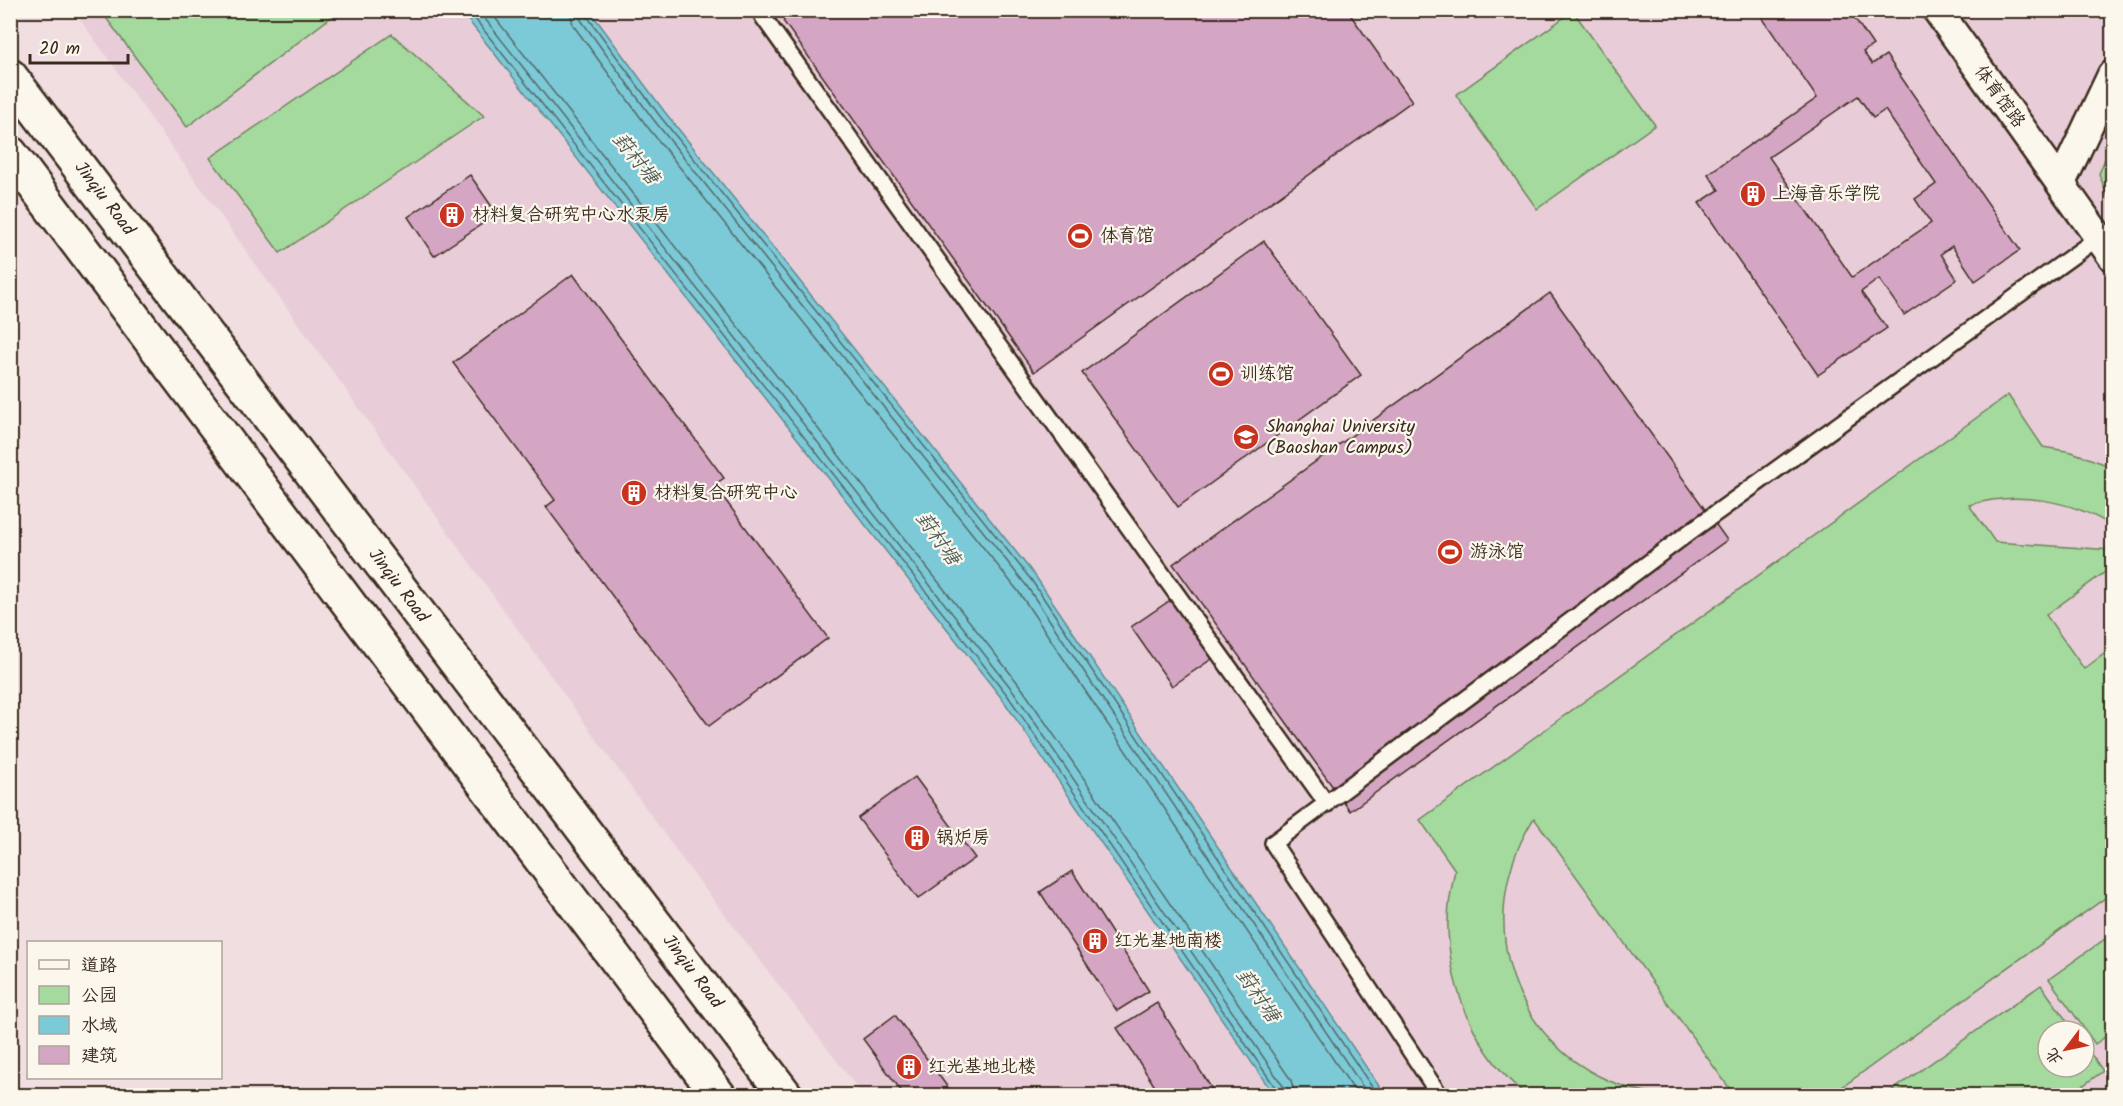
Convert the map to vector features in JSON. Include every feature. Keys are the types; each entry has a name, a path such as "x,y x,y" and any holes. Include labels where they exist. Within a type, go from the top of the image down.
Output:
{"main road":[{"name":"Jinqiu Road","path":"10,76 786,1095"},
{"path":"10,153 719,1095"}],"street":[{"name":"体育馆路","path":"1937,10 2106,246"},
{"path":"2061,183 2112,75"}],"lane":[{"path":"771,10 763,17 1327,804"},
{"path":"1440,1095 1273,843 1691,531 2106,246"}],"shaded area":[{"name":"Shanghai University (Baoshan Campus)","path":"74,11 2112,11 2112,1095 863,1095 686,864"}],"green space":[{"path":"101,11 339,11 187,127"},
{"path":"1573,11 1655,125 1537,209 1456,95"},
{"path":"392,34 484,116 280,253 210,158"},
{"path":"2112,141 2112,208 2099,174"},
{"path":"2008,395 2043,447 2072,452 2112,467 2112,526 2079,509 2042,500 2005,499 1969,505 1995,542 2112,550 2112,567 2046,615 2084,669 2112,648 2112,893 1831,1095 1693,1095 1730,1089 1534,818 1513,863 1504,909 1507,954 1521,997 1545,1034 1578,1064 1620,1085 1669,1095 1526,1095 1509,1079 1481,1042 1461,999 1454,976 1448,930 1455,870 1420,820"},
{"path":"2112,934 2112,1032 2096,1043 2096,1019 2077,1019 2049,979"},
{"path":"2041,985 2065,1019 2036,1019 2036,1079 2092,1079 2070,1095 1886,1095"},
{"path":"2096,1061 2103,1071 2096,1076"}],"water":[{"name":"葑村塘","path":"461,11 590,11 664,111 1036,577 1385,1095 1274,1095 1003,700"}],"building":[{"name":"体育馆","path":"797,10 1347,10 1412,101 1034,372 783,21"},
{"name":"上海音乐学院","path":"1757,10 1849,10 1873,45 1863,52 1872,64 1886,55 2020,250 1975,281 1952,246 1941,254 1957,279 1904,315 1879,279 1861,292 1887,328 1818,375 1699,203 1719,190 1708,174 1817,98","holes":["1858,96 1873,118 1885,110 1936,184 1915,199 1931,223 1852,277 1769,157"]},
{"name":"材料复合研究中心水泵房","path":"470,175 497,214 434,256 408,217"},
{"name":"训练馆","path":"1264,241 1361,375 1178,507 1082,373"},
{"name":"材料复合研究中心","path":"573,274 724,478 714,485 828,638 709,726 546,507 555,500 453,363"},
{"name":"游泳馆","path":"1550,293 1727,540 1350,811 1173,564"},
{"path":"1175,597 1216,656 1172,686 1131,627"},
{"name":"锅炉房","path":"915,777 975,858 918,899 858,818"},
{"name":"红光基地南楼","path":"1072,871 1149,991 1117,1011 1040,892"},
{"path":"1157,1003 1212,1089 1201,1096 1161,1096 1117,1028"},
{"name":"红光基地北楼","path":"895,1015 954,1096 905,1096 863,1039"}],"place":[{"name":"上海音乐学院","path":"1753,194"},
{"name":"材料复合研究中心水泵房","path":"452,215"},
{"name":"体育馆","path":"1080,236"},
{"name":"训练馆","path":"1221,374"},
{"name":"Shanghai University (Baoshan Campus)","path":"1246,437"},
{"name":"材料复合研究中心","path":"634,493"},
{"name":"游泳馆","path":"1450,552"},
{"name":"锅炉房","path":"917,838"},
{"name":"红光基地南楼","path":"1095,941"},
{"name":"红光基地北楼","path":"909,1067"}]}
